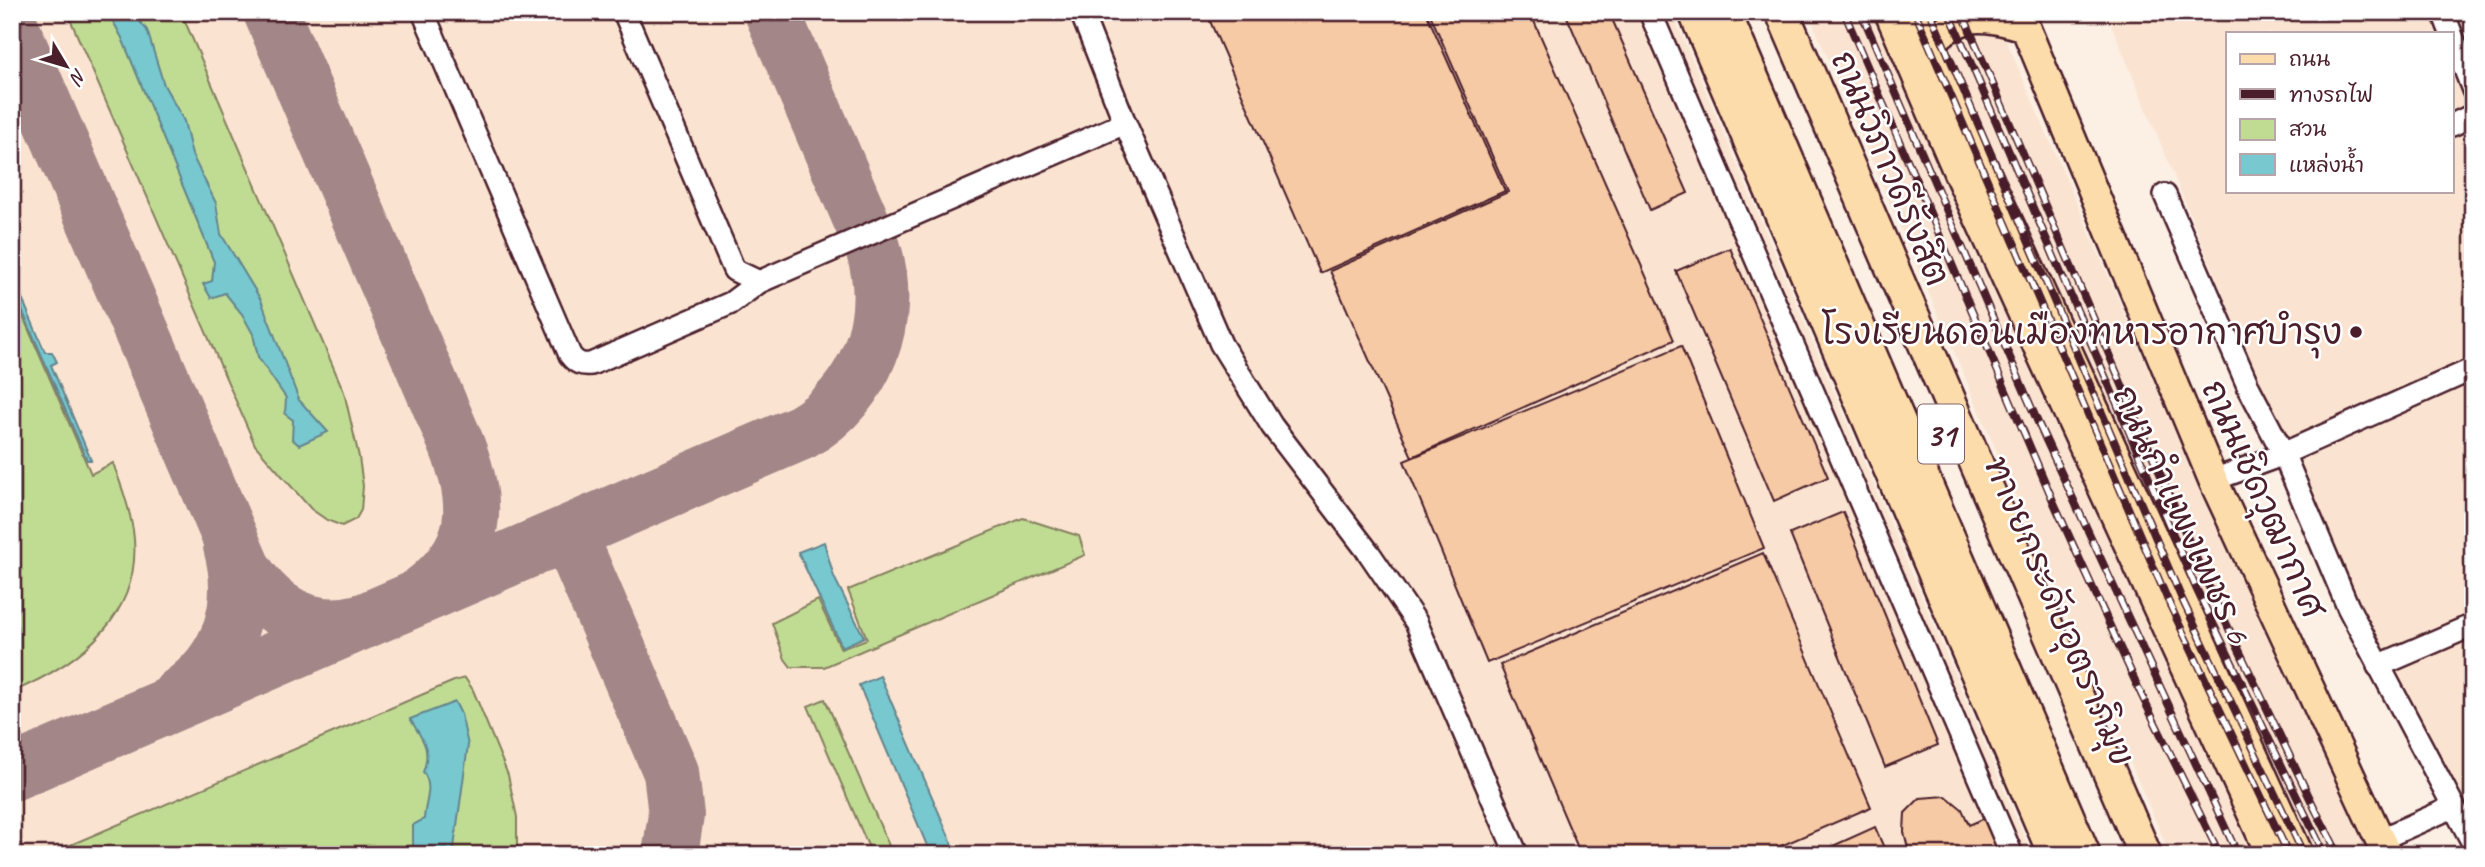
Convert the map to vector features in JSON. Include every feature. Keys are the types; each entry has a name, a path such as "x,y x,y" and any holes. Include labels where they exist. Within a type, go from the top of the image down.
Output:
{"highway":[{"name":"31","path":"1695,12 2055,855"},
{"name":"ทางยกระดับอุตราภิมุข","path":"1724,12 2084,855"},
{"name":"ทางยกระดับอุตราภิมุข","path":"1760,12 2122,855"},
{"name":"ถนนวิภาวดีรังสิต","path":"1782,12 2145,855"}],"main road":[{"name":"ถนนกำแพงเพชร 6","path":"1889,12 1959,177 2271,855"},
{"name":"ถนนกำแพงเพชร 6","path":"1912,12 2300,855"},
{"path":"1927,46 1944,29 1971,17 2022,20"},
{"name":"ถนนเชิดวุฒากาศ","path":"2022,20 2221,477 2387,843"}],"lane":[{"path":"423,12 570,355 584,365 592,364 731,303 759,282 1125,122"},
{"path":"624,12 734,270 759,282"},
{"path":"1081,12 1125,122 1207,314 1230,361 1272,426 1369,553 1416,622 1517,855"},
{"path":"1650,12 2012,855"},
{"path":"2442,12 2450,32"},
{"path":"2454,42 2473,90"},
{"path":"2454,124 2473,115"},
{"path":"2165,195 2277,456 2348,607 2447,811 2473,843"},
{"path":"2221,477 2277,456 2473,369"},
{"path":"2378,666 2473,625"},
{"path":"2387,843 2447,811"}],"shaded area":[{"path":"12,12 1672,12 2032,855 12,855"},
{"path":"1808,12 1994,12 2215,523 2379,855 2170,855"},
{"name":"โรงเรียนดอนเมืองทหารอากาศบำรุง","path":"2106,12 2473,12 2473,829 2392,687 2297,472"}],"green space":[{"path":"67,12 181,12 344,392 363,486 361,510 356,519 342,526 311,509 255,445"},
{"path":"12,291 91,474 113,463 133,530 134,560 129,586 118,610 103,631 84,650 62,666 12,692"},
{"path":"1023,518 1079,536 1085,555 824,667 791,667 785,659 772,623 818,600 841,649 867,639 848,590"},
{"path":"465,678 473,690 508,775 517,817 517,855 47,855 454,681"},
{"path":"825,699 893,855 872,855 808,706"}],"water":[{"path":"108,12 132,12 147,30 164,85 184,121 192,155 216,203 221,234 261,300 299,400 328,432 299,445 292,439 293,420 285,414 286,398 258,357 253,334 242,314 225,293 211,298 203,284 212,281 214,262 122,38"},
{"path":"12,275 45,352 52,352 57,362 51,365 91,460 87,460 12,287"},
{"path":"824,542 834,577 864,637 842,647 798,552"},
{"path":"880,676 957,855 931,855 859,685"},
{"path":"455,702 461,714 468,745 453,855 413,855 413,825 424,819 428,783 423,772 426,750 410,719"}],"building":[{"path":"1206,12 1426,12 1505,191 1320,273"},
{"path":"1429,12 1530,12 1674,340 1412,457 1330,271 1508,192"},
{"path":"1565,12 1609,12 1688,193 1650,210"},
{"path":"1730,248 1828,477 1774,501 1676,271"},
{"path":"1681,346 1764,548 1487,663 1404,461"},
{"path":"1843,512 1938,745 1885,767 1790,534"},
{"path":"1763,553 1871,807 1760,855 1581,855 1500,665"},
{"path":"1946,796 1962,809 1969,825 1985,818 2002,855 1903,855 1909,852 1904,832 1905,813 1920,798"},
{"path":"1875,827 1887,855 1813,855"}],"taxiway":[{"path":"271,12 464,466 469,487 470,526 455,561 441,578 422,594"},
{"path":"12,773 802,432 825,416 844,397 859,376 870,352 877,327 879,274 873,248 772,12"},
{"path":"12,29 243,568 265,596 292,616 323,625 359,622"},
{"path":"569,534 671,772 676,815 670,855"},
{"path":"180,695 212,665 231,629 237,589 231,546"}],"railway":[{"path":"1844,12 2054,503 2142,696 2220,855"},
{"path":"1861,12 2039,425 2238,855"},
{"path":"1915,12 2169,603 2289,855"},
{"path":"1930,12 2181,597 2304,855"},
{"path":"1949,12 2196,588 2325,855"},
{"path":"1962,12 2207,583 2339,855"}],"place":[{"name":"โรงเรียนดอนเมืองทหารอากาศบำรุง","path":"2356,332"}]}
